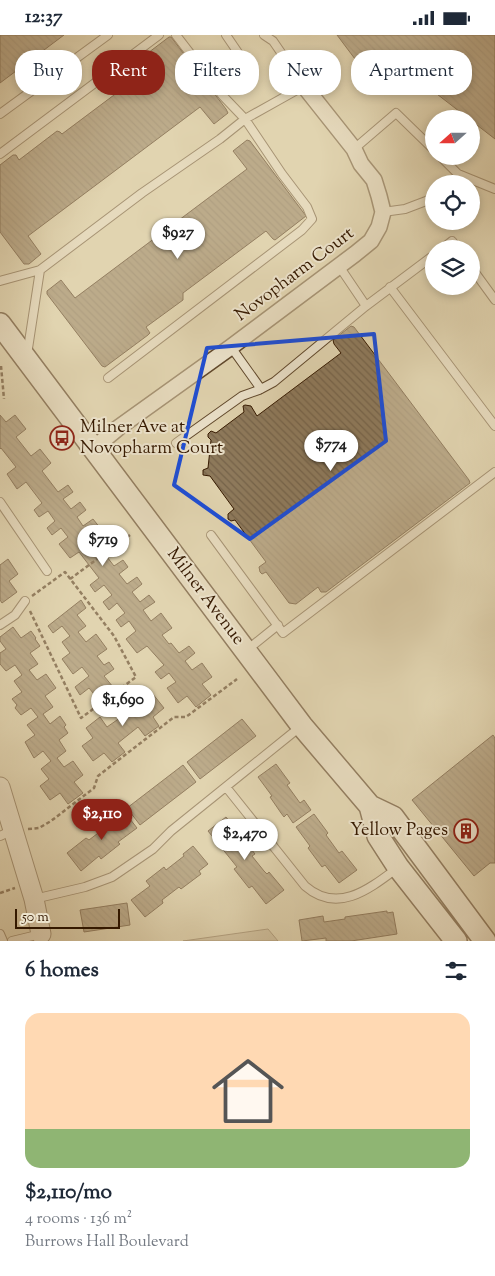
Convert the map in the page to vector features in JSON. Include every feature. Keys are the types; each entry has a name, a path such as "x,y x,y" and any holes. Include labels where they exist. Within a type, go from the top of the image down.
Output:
{"main road":[{"name":"Milner Avenue","path":"1,329 26,358 302,726 370,806 394,817 485,941"},
{"name":"Milner Avenue","path":"370,806 378,836 398,867 456,941"}],"street":[{"path":"311,95 354,149 361,164 374,180 383,212"},
{"name":"Novopharm Court","path":"94,448 118,428 231,347 371,241 379,227 383,212"},
{"path":"0,787 7,833 34,899 41,934"}],"lane":[{"path":"0,114 108,35"},
{"path":"0,154 159,35"},
{"path":"108,378 302,230 312,219 307,207 245,119 223,96 176,35"},
{"path":"226,35 236,50"},
{"path":"264,35 272,38 280,50"},
{"path":"0,281 40,270 142,193 220,139 245,119 288,95"},
{"path":"354,149 396,113 425,142"},
{"path":"449,165 458,174 495,189"},
{"path":"383,212 405,209 425,201"},
{"path":"176,443 242,396 262,389 274,382 366,306 425,262"},
{"path":"339,266 366,306"},
{"path":"26,358 40,270"},
{"path":"480,279 495,300"},
{"path":"390,287 495,426"},
{"path":"231,347 262,389"},
{"path":"212,535 283,633 495,472"},
{"path":"0,503 47,571"},
{"path":"0,625 15,615 26,601"},
{"path":"245,651 278,625"},
{"path":"34,899 97,883 120,873 302,726"},
{"path":"226,787 305,886 313,894 323,899 358,895 375,885 398,867"},
{"path":"0,934 3,941"},
{"path":"12,941 41,934"}],"path":[{"path":"0,367 4,399"},
{"path":"70,579 130,535"},
{"path":"66,572 70,579 114,636 136,677 81,718 26,601 66,572"},
{"path":"7,833 39,827 51,821 94,788 98,776 174,717 186,717 237,679"}],"highlighted area":[{"path":"374,334 386,441 250,539 174,485 207,348"}],"shaded area":[{"path":"268,929 278,941 183,941"}],"building":[{"path":"0,35 64,35 44,50 15,50 15,72 0,83"},
{"path":"337,35 495,35 495,139 480,127 480,110 458,110 438,95 472,95 472,50 351,50 351,54"},
{"path":"171,37 181,50 175,50 175,95 215,95 228,113 214,124 200,107 28,236 41,254 29,264 24,264 0,232 0,165 13,155 16,155 19,160 57,131 62,134 114,95 165,95 165,50 152,50"},
{"path":"247,140 250,141 306,216 275,240 266,231 183,293 183,300 146,327 150,333 148,335 105,367 102,366 47,294 47,291 61,280 75,298 247,169 233,151"},
{"path":"351,326 354,327 470,483 326,592 321,592 318,587 296,604 289,603 266,572 262,574 260,572 259,567 266,562 235,520 231,521 228,519 228,514 234,509 210,476 203,475 203,470 208,468 211,440 208,434 211,431 216,433 244,412 243,406 245,405 251,406 257,416 341,353 333,340"},
{"path":"0,415 6,422 15,415 26,429 16,437 31,456 40,449 51,463 42,471 58,492 68,485 73,492 63,499 71,509 80,502 86,510 77,517 83,526 93,519 104,533 94,540 114,566 123,560 128,567 119,574 127,584 137,577 142,584 132,592 140,602 149,595 155,602 143,610 151,621 161,613 172,628 162,635 169,644 171,643 179,653 189,646 195,653 185,661 192,670 202,663 212,677 202,684 211,695 196,707 187,696 178,703 167,688 176,682 169,673 161,679 155,672 164,665 147,646 137,653 126,639 136,631 129,621 121,627 116,620 125,613 117,603 109,610 103,602 112,595 104,585 95,592 90,585 99,578 79,552 70,558 59,544 68,537 61,528 52,535 47,528 55,521 48,511 39,517 34,510 42,503 26,482 17,489 7,474 16,467 0,449"},
{"path":"8,559 18,574 9,581 17,592 2,603 0,600 0,565"},
{"path":"81,600 86,608 77,615 86,626 78,632 86,642 96,634 107,649 97,656 104,665 109,662 114,669 104,676 113,687 98,699 89,688 80,695 75,687 89,676 82,667 73,674 62,659 70,653 62,642 70,636 62,626 53,633 48,626"},
{"path":"13,627 21,638 31,631 36,638 40,646 30,653 38,664 29,670 37,680 46,674 56,688 45,696 53,707 43,714 50,724 60,716 66,725 64,727 68,733 59,740 66,751 57,758 64,767 73,761 83,775 74,782 83,793 68,804 60,793 50,800 40,786 49,779 41,769 51,761 43,751 34,758 25,742 35,735 27,725 38,717 31,708 21,715 15,708 17,705 12,699 22,692 14,681 22,675 15,665 6,671 0,664 0,653 6,649 0,641 0,637"},
{"path":"134,692 141,702 152,693 164,708 153,717 159,726 145,736 138,727 118,743 125,752 112,762 104,753 93,761 82,746 93,738 86,728 100,717 107,727 127,713 119,703"},
{"path":"242,719 256,736 200,779 187,762"},
{"name":"Yellow Pages","path":"493,735 495,738 495,863 490,863 474,876 412,800"},
{"path":"276,764 290,783 287,785 300,803 304,800 311,810 293,823 287,814 284,817 258,777"},
{"path":"183,765 196,782 140,825 127,808"},
{"path":"123,810 137,828 118,842 120,844 101,859 99,856 81,871 67,853 86,838 89,840 106,827 104,824"},
{"path":"314,814 328,833 326,835 339,853 342,851 357,870 339,883 325,865 322,867 296,827"},
{"path":"226,817 255,854 252,856 264,871 267,874 269,872 284,890 266,904 252,886 249,888 234,869 237,867 208,831"},
{"path":"193,846 208,864 199,871 201,874 162,900 163,903 145,917 131,900 150,886 146,881 164,867 166,870"},
{"path":"127,903 130,925 84,932 80,910"},
{"path":"387,911 387,913 393,912 397,934 351,941 326,941 326,938 302,941 299,920 323,916 324,922"}],"place":[{"name":"Milner Ave at Novopharm Court","path":"62,438"},
{"name":"Yellow Pages","path":"466,831"}]}
